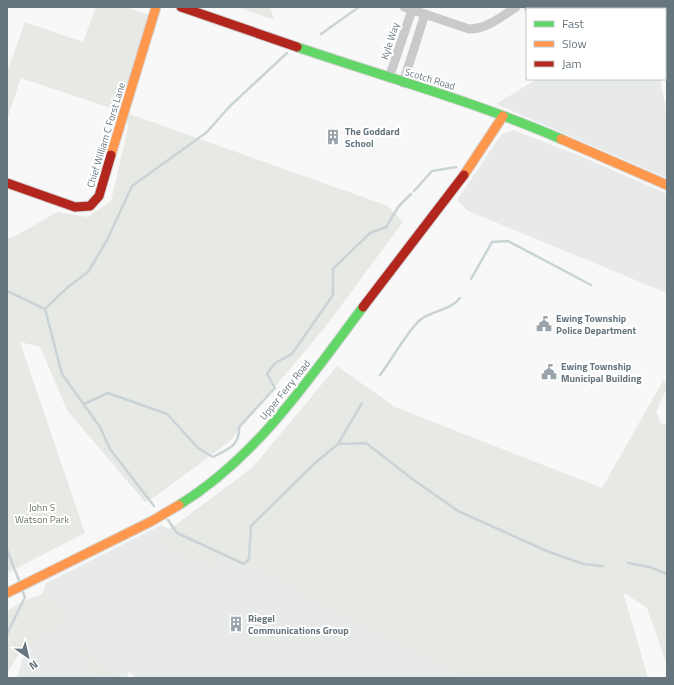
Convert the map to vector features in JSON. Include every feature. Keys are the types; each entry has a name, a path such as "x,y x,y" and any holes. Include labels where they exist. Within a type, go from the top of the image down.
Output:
{"main road":[{"name":"Chief William C Forst Lane","path":"7,183 75,207 90,206 98,196 156,7"},
{"name":"Scotch Road","path":"181,7 389,78 465,102 503,116 667,185"},
{"name":"Upper Ferry Road","path":"7,593 152,521 196,494 243,455 289,404 465,173 503,116"}],"street":[{"name":"Kyle Way","path":"389,78 408,8 469,29 478,29 488,26 516,7"},
{"path":"403,82 425,14"}],"shaded area":[{"path":"535,80 660,80 667,112 667,178 496,104"},
{"path":"513,130 578,155 667,194 667,293 468,211 457,200 501,135"},
{"path":"161,525 177,533 249,559 472,678 136,678 129,671 127,678 17,678 46,583"}],"green space":[{"name":"John S Watson Park","path":"96,7 126,7 158,18 127,113 388,206 403,222 326,326 229,442 156,496 145,502 67,410 40,347 20,342 85,533 7,573 7,238 12,238 57,212 88,217 111,201 128,127 126,113 21,78 7,119 7,72 25,22 83,42"},
{"path":"237,7 270,7 274,20"},
{"path":"337,366 395,407 602,488 664,379 667,387 656,412 661,424 667,424 667,665 647,608 623,592 648,678 468,678 220,552 215,568 172,551 153,538 174,526 253,467"},
{"path":"46,593 53,596 61,604 61,628 42,636 28,645 17,657 7,674 7,611 23,601"},
{"path":"81,647 118,678 99,678 76,650"}],"waterway":[{"path":"321,34 359,7"},
{"path":"45,309 68,287 88,272 107,240 132,186 207,132 229,107 287,53"},
{"path":"414,191 432,171 456,167"},
{"path":"84,404 108,393 167,414 198,448 213,457 228,449 235,443 239,433 239,427 275,388 267,374 275,363 292,354 333,295 333,269 370,233 386,227 399,206 411,194"},
{"path":"471,279 492,242 508,241 591,285"},
{"path":"7,291 45,309 62,374 100,427 110,449 154,506"},
{"path":"380,375 410,331 420,320 430,314 451,306 460,298"},
{"path":"338,444 362,403"},
{"path":"168,520 177,533 244,564 249,559 251,526 315,463 338,444 366,443 411,478 458,511 549,552 584,564 603,566"},
{"path":"7,550 20,583"},
{"path":"628,563 650,567 667,574"},
{"path":"7,634 25,597 22,590"}],"traffic: fast":[{"path":"297,47 496,113 561,139"},
{"path":"179,505 207,486 233,464 257,440 302,389 363,307"}],"traffic: slow":[{"path":"111,155 156,7"},
{"path":"464,175 503,116"},
{"path":"561,139 667,185"},
{"path":"7,593 152,521 179,505"}],"traffic: jam":[{"path":"181,7 297,47"},
{"path":"7,183 75,207 90,206 99,196 111,155"},
{"path":"363,307 464,175"}],"place":[{"name":"The Goddard School","path":"333,137"},
{"name":"Ewing Township Police Department","path":"544,324"},
{"name":"Ewing Township Municipal Building","path":"549,372"},
{"name":"Riegel Communications Group","path":"236,624"}]}
